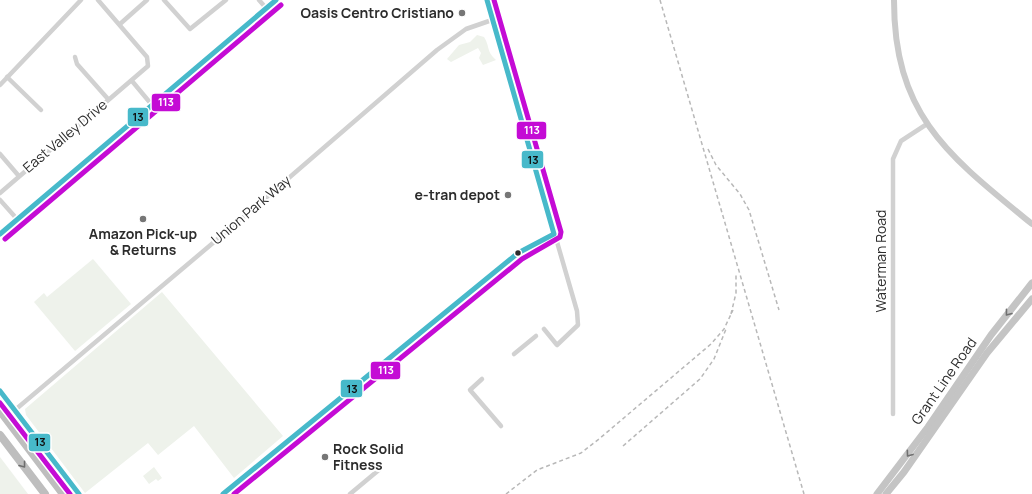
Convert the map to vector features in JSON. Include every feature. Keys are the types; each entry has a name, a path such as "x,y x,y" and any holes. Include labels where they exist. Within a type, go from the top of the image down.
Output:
{"highway":[{"path":"0,411 63,494"},
{"path":"0,435 45,494"}],"main road":[{"path":"894,0 895,41 900,64 915,104 927,124 949,153 972,175 1032,224"},
{"name":"Grant Line Road","path":"877,494 906,457 991,335 1032,283"},
{"name":"Grant Line Road","path":"886,494 904,472 987,353 1032,299"},
{"path":"0,391 79,494"}],"street":[{"path":"0,85 81,0"},
{"path":"98,0 120,24 148,0"},
{"path":"164,0 190,29 226,0"},
{"path":"259,0 266,8"},
{"path":"0,234 276,0"},
{"path":"486,0 577,311 578,326 558,345 544,329"},
{"name":"Union Park Way","path":"15,410 239,221 437,50 466,29 492,20"},
{"name":"East Valley Drive","path":"0,193 148,66 147,57 120,24"},
{"path":"75,58 77,64 108,99"},
{"path":"8,77 41,110"},
{"path":"132,81 152,105"},
{"name":"Waterman Road","path":"893,414 893,159 901,141 927,124"},
{"path":"0,154 18,176"},
{"path":"0,200 17,219"},
{"path":"224,494 518,253 554,234"},
{"path":"514,354 536,336"},
{"path":"482,379 470,390 501,426"},
{"path":"350,494 380,469"}],"shaded area":[{"path":"477,35 484,37 489,51 496,60 483,65 479,58 481,53 478,48 451,62 447,59 459,45 470,42"},
{"path":"93,259 131,304 75,351 34,302 44,293 47,297"},
{"path":"162,292 283,436 234,478 194,426 158,455 148,443 85,493 26,415 25,409"},
{"path":"0,457 28,494 0,494"},
{"path":"154,467 162,478 158,481 156,479 149,484 143,476"}],"railway":[{"path":"660,0 804,494"},
{"path":"708,149 716,165 740,194 749,210 779,310"},
{"path":"731,314 736,293 736,273"},
{"path":"506,494 537,470 581,453 599,439 711,344 724,329 733,310"},
{"path":"623,446 700,379 714,359 726,329"}],"transit line":[{"name":"13","path":"0,234 276,0"},
{"name":"13","path":"223,494 518,253 554,234 487,0"},
{"name":"113","path":"234,494 522,259 560,237 561,232 494,0"},
{"name":"113","path":"5,239 281,5"},
{"name":"13","path":"0,391 79,494"},
{"name":"113","path":"0,403 70,494"}],"place":[{"name":"Oasis Centro Cristiano","path":"462,13"},
{"name":"e-tran depot","path":"508,195"},
{"name":"Amazon Pick-up & Returns","path":"143,219"},
{"name":"Rock Solid Fitness","path":"325,457"}]}
